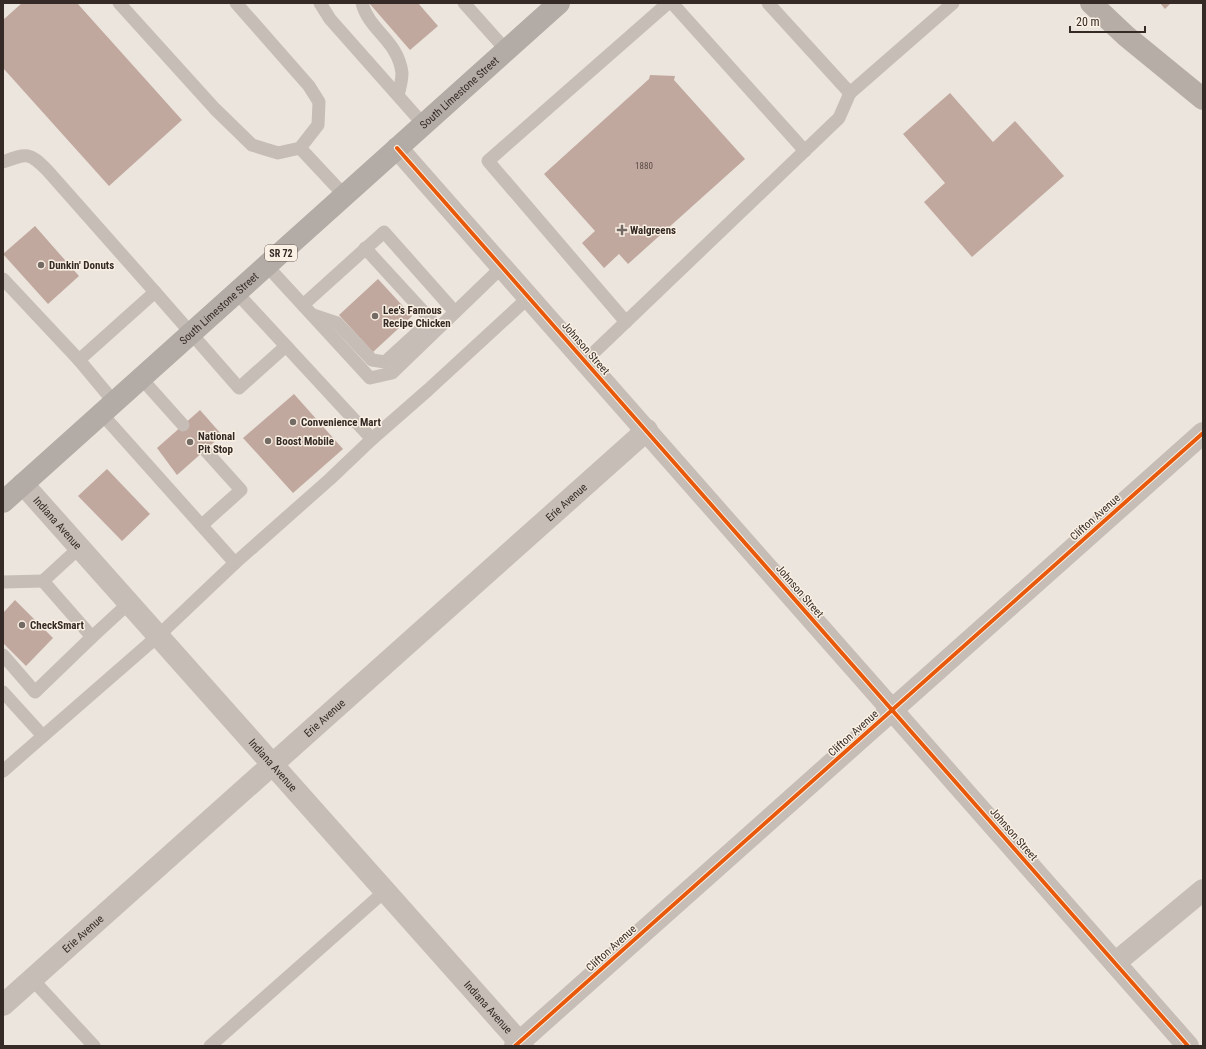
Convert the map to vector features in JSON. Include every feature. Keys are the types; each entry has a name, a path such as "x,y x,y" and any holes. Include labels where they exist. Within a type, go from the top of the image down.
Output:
{"main road":[{"name":"South Limestone Street","path":"3,502 559,3"}],"street":[{"path":"1091,3 1126,36 1203,99"},
{"name":"Johnson Street","path":"397,148 1188,1046"},
{"name":"Erie Avenue","path":"3,1005 646,430"},
{"name":"Clifton Avenue","path":"519,1045 1203,433"},
{"name":"Indiana Avenue","path":"23,484 385,891 519,1045"},
{"path":"1114,962 1203,890"}],"lane":[{"path":"119,3 215,109 252,146 278,153 300,148 318,125 319,102 309,86 236,3"},
{"path":"320,3 330,19 423,124"},
{"path":"362,3 364,11 371,23 396,52 402,74 398,94"},
{"path":"464,3 506,50"},
{"path":"626,322 488,162 668,3"},
{"path":"672,3 805,150"},
{"path":"768,3 850,93"},
{"path":"585,361 839,118 850,93 953,3"},
{"path":"300,148 344,196"},
{"path":"3,162 24,154 35,158 239,388 286,346"},
{"path":"302,305 384,232 455,312"},
{"path":"312,315 337,323 372,360 385,362 431,320 366,248"},
{"path":"267,266 370,378 392,373 502,267"},
{"path":"3,279 79,360 108,408 202,525 235,562"},
{"path":"79,360 155,292"},
{"path":"236,292 372,439"},
{"path":"3,771 158,636 235,562 330,479 529,297"},
{"path":"141,378 183,426"},
{"path":"202,525 241,490 205,450"},
{"path":"3,582 43,581 79,548"},
{"path":"43,581 92,637"},
{"path":"3,655 35,692 129,603"},
{"path":"3,692 43,736"},
{"path":"210,1046 385,891"},
{"path":"32,979 94,1046"}],"building":[{"path":"22,3 77,3 182,120 109,186 3,68 3,20"},
{"path":"369,3 418,3 438,26 410,50"},
{"path":"1160,3 1171,3 1165,9"},
{"name":"Walgreens","path":"650,75 675,76 674,80 745,159 628,264 619,254 604,268 582,243 595,231 544,174 649,79"},
{"path":"950,93 993,142 1015,121 1064,176 972,257 924,202 945,183 903,134"},
{"name":"Dunkin' Donuts","path":"35,226 79,276 48,304 3,254"},
{"name":"Lee's Famous Recipe Chicken","path":"378,279 412,316 373,352 339,315"},
{"path":"294,394 343,449 293,493 243,438"},
{"name":"National Pit Stop","path":"200,410 222,435 177,475 157,448"},
{"path":"107,469 150,514 122,541 78,496"},
{"name":"CheckSmart","path":"15,600 53,638 26,666 3,643 3,613"}],"cycle path":[{"path":"397,148 1188,1046"},
{"path":"515,1046 1203,433"}],"place":[{"name":"Walgreens","path":"622,230"},
{"name":"Dunkin' Donuts","path":"41,265"},
{"name":"Lee's Famous Recipe Chicken","path":"375,316"},
{"name":"Convenience Mart","path":"293,422"},
{"name":"Boost Mobile","path":"268,441"},
{"name":"National Pit Stop","path":"190,442"},
{"name":"CheckSmart","path":"22,625"}]}
